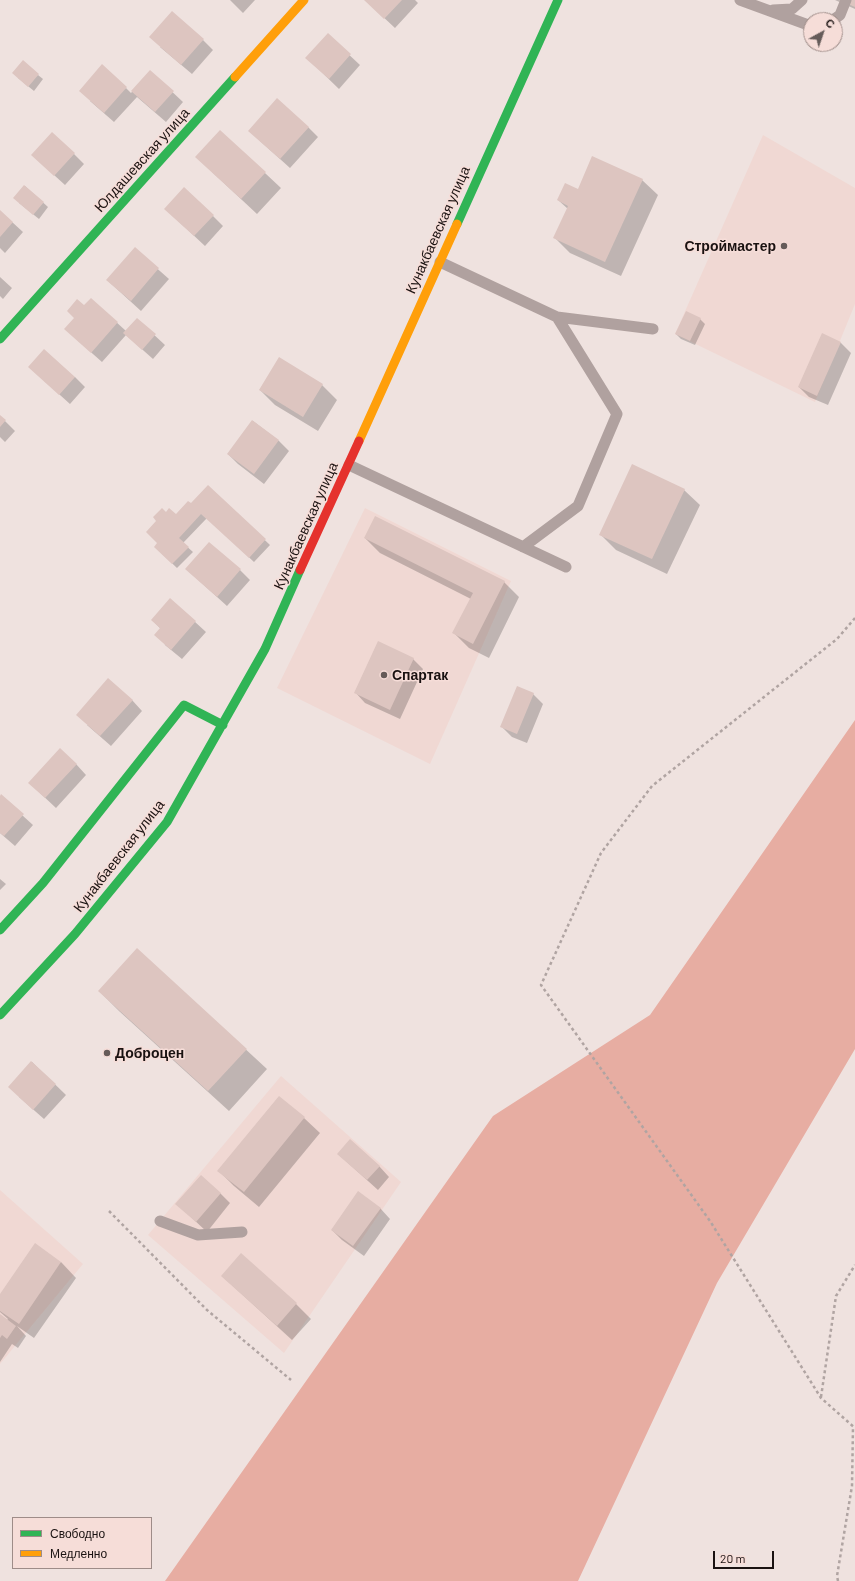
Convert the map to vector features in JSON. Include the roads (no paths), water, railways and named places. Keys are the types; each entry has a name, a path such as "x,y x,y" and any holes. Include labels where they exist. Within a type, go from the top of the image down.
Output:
{"main road":[{"name":"Юлдашевская улица","path":"0,339 304,0"},
{"name":"Кунакбаевская улица","path":"0,1015 75,934 167,822 265,649 558,0"},
{"path":"0,930 42,883 184,705 223,725"}],"lane":[{"path":"740,0 803,23"},
{"path":"768,11 792,9 802,0"},
{"path":"841,12 846,0"},
{"path":"440,262 557,317 653,329"},
{"path":"524,546 578,506 617,414 557,317"},
{"path":"348,464 566,567"},
{"path":"160,1221 198,1235 242,1232"}],"place":[{"name":"Строймастер","path":"784,246"},
{"name":"Спартак","path":"384,675"},
{"name":"Доброцен","path":"107,1053"}]}
